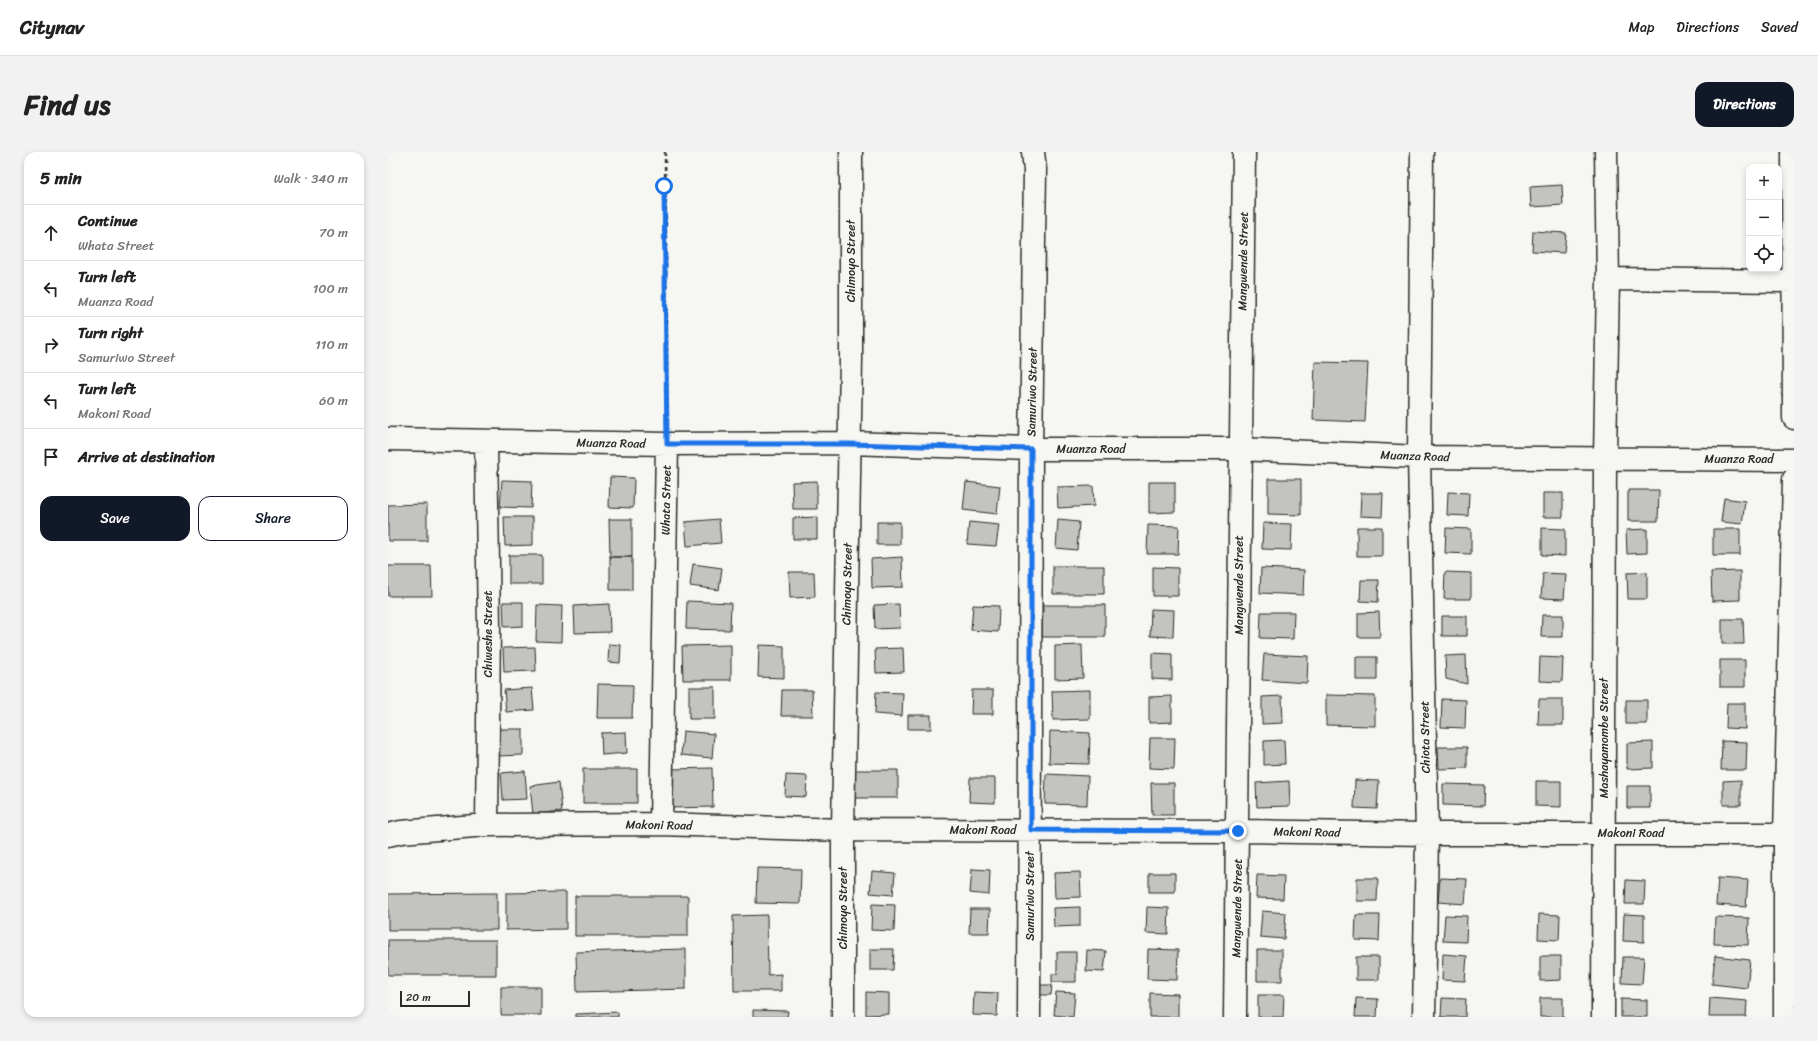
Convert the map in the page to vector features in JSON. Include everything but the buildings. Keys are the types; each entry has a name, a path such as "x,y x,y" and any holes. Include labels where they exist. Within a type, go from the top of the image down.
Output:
{"street":[{"name":"Chimoyo Street","path":"842,1017 843,830 849,444 852,359 851,152"},
{"name":"Samuriwo Street","path":"1029,1017 1031,830 1031,449 1035,170 1032,152"},
{"name":"Mangwende Street","path":"1235,1017 1244,152"},
{"name":"Chiota Street","path":"1422,152 1419,457 1427,834 1424,1017"},
{"name":"Mashayamombe Street","path":"1603,1017 1605,459 1608,279 1606,152"},
{"path":"1793,152 1794,418"},
{"path":"1608,279 1793,281"},
{"name":"Muanza Road","path":"388,439 486,442 667,444 849,444 1031,449 1240,449 1419,457 1794,460"},
{"name":"Chiweshe Street","path":"486,442 489,625 488,825"},
{"name":"Whata Street","path":"662,824 667,444"},
{"path":"1785,1017 1794,479"},
{"name":"Makoni Road","path":"388,835 401,832 488,825 662,824 843,830 1238,831 1427,834 1789,834"}],"path":[{"path":"665,152 667,444"}],"route":[{"path":"664,186 667,444 849,444 1031,449 1031,830 1238,831"}]}
